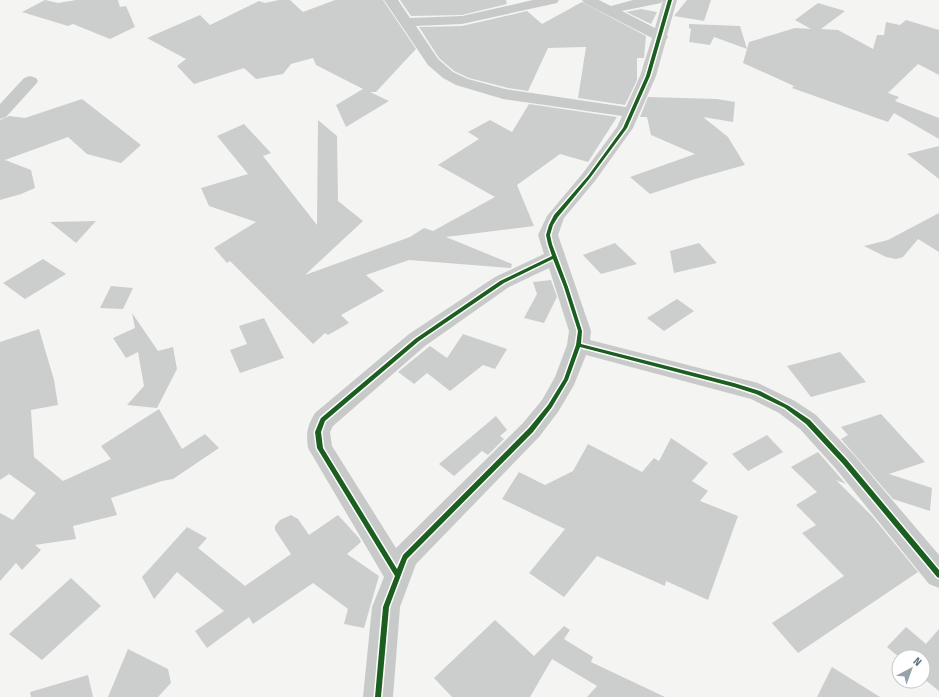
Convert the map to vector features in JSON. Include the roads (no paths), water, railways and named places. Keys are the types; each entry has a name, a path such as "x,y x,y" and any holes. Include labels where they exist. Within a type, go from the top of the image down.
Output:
{"street":[{"path":"391,0 433,62 448,75 462,82 503,94 632,113"},
{"path":"406,22 462,20 552,0"},
{"path":"589,0 610,10 621,18 661,37"},
{"path":"610,10 656,0"},
{"path":"378,697 386,607 397,574 405,556 531,430 550,406 566,379 578,345 580,331 566,287 554,257 548,235 556,216 589,177 625,128 648,76 661,37 670,0"},
{"path":"0,114 30,81"},
{"path":"397,574 320,448 318,432 323,420 417,340 502,282 554,257"},
{"path":"578,345 758,392 787,407 808,422 841,457 939,575"}]}
